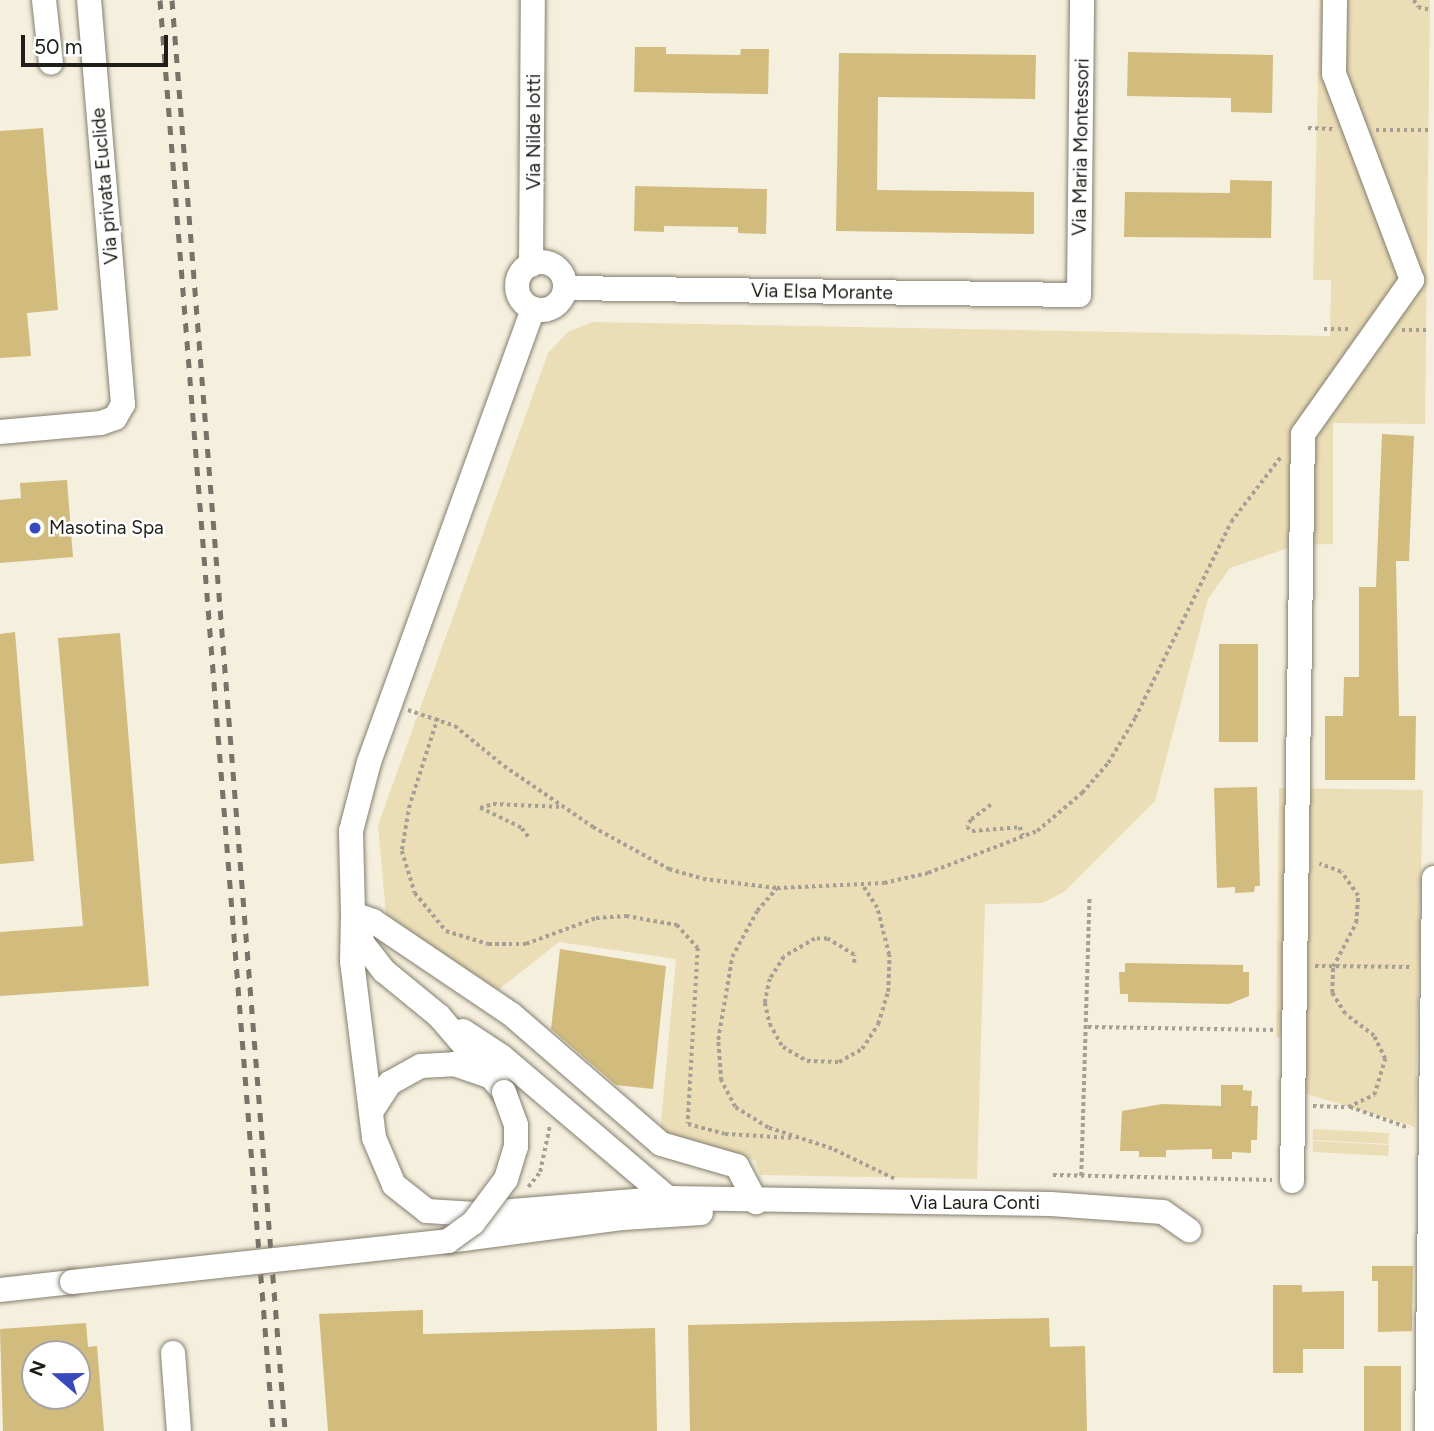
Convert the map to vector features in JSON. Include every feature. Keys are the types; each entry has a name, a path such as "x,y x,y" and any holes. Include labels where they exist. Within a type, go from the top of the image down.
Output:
{"street":[{"path":"44,0 51,63"},
{"name":"Via privata Euclide","path":"0,432 115,418 123,404 89,0"},
{"name":"Via Nilde Iotti","path":"531,265 533,0"},
{"name":"Via Maria Montessori","path":"1079,295 1082,0"},
{"path":"1292,1181 1303,434 1412,280 1334,74 1335,0"},
{"path":"551,264 564,278 565,288 554,307 533,309 518,291 520,276 531,265 551,264"},
{"name":"Via Elsa Morante","path":"565,288 1079,295"},
{"path":"533,309 358,793 351,831 354,914 352,961 371,1112 386,1175 409,1200 434,1213 475,1214 668,1198 755,1202"},
{"path":"1427,1431 1434,877"},
{"path":"354,914 363,944 378,965 439,1016 501,1056 668,1198"},
{"path":"354,914 373,921 525,1026 661,1144 737,1166 755,1202"},
{"path":"439,1016 498,1085 516,1125 516,1147 506,1179 473,1223 448,1241"},
{"path":"525,1026 551,1028"},
{"path":"371,1112 390,1083 421,1066 454,1064 498,1085"},
{"path":"0,1290 448,1241 623,1218 695,1214 755,1202"},
{"name":"Via Laura Conti","path":"755,1202 1051,1204 1163,1212 1189,1230"},
{"path":"173,1353 179,1431"}],"path":[{"path":"1414,0 1419,7 1431,10"},
{"path":"406,710 438,718 473,737 504,766 565,807 668,869 703,879 777,888 862,885 928,873 1037,831 1082,793 1108,763 1135,718 1231,522 1303,434"},
{"path":"438,718 410,805 402,851 415,893 446,931 488,944 526,944 596,918 625,916 677,925 698,948 688,1124 725,1134 802,1139"},
{"path":"528,836 521,828 480,808 493,804 565,807"},
{"path":"991,805 971,820 968,827 972,831 1020,827 1023,836"},
{"path":"1297,862 1341,872 1358,896 1356,923 1333,967 1332,993 1337,1003 1374,1036 1385,1059 1374,1095 1348,1107"},
{"path":"853,963 854,955 827,939 815,939 784,957 770,979 765,1003 770,1024 783,1047 807,1061 839,1062 862,1049 878,1024 888,992 889,955 877,908 862,885"},
{"path":"777,888 757,911 732,957 718,1040 721,1081 735,1107 768,1128 832,1149 901,1184"},
{"path":"1082,1176 1090,898"},
{"path":"1295,966 1419,967"},
{"path":"1088,1027 1294,1030"},
{"path":"1294,1106 1348,1107 1415,1130"},
{"path":"524,1190 540,1172 552,1116"},
{"path":"1053,1175 1292,1181"}],"shaded area":[{"path":"1320,0 1430,0 1425,424 1333,423 1333,544 1297,545 1230,568 1208,599 1155,801 1064,892 1042,903 985,904 977,1179 760,1175 755,1160 694,1150 660,1133 676,959 559,942 498,990 386,915 378,825 548,353 568,332 592,322 1330,336 1331,280 1313,280"},
{"path":"1279,788 1423,790 1415,1127 1294,1090 1290,1037 1276,1037"},
{"path":"1313,1129 1389,1133 1388,1144 1312,1140"},
{"path":"1313,1141 1389,1145 1388,1156 1312,1152"}],"building":[{"path":"635,47 666,47 666,54 740,55 741,49 769,49 768,94 634,92"},
{"path":"1128,52 1273,55 1272,113 1231,112 1231,98 1127,96"},
{"path":"839,53 1036,55 1035,99 878,97 877,190 1034,192 1034,234 836,231"},
{"path":"43,128 58,310 27,313 31,356 0,358 0,131"},
{"path":"1230,180 1272,181 1271,238 1124,237 1125,192 1230,193"},
{"path":"635,186 767,189 766,234 738,233 738,227 664,226 664,232 634,231"},
{"path":"1382,434 1414,436 1409,561 1396,561 1399,716 1416,716 1415,780 1325,780 1325,716 1343,716 1344,677 1359,677 1359,587 1376,587"},
{"name":"Masotina Spa","path":"67,480 73,557 0,563 0,500 21,498 20,483"},
{"path":"15,632 34,861 0,864 0,634"},
{"path":"120,633 149,986 0,996 0,932 83,926 58,638"},
{"path":"1219,644 1258,644 1258,742 1219,742"},
{"path":"1257,787 1260,886 1255,886 1254,892 1235,893 1235,887 1217,888 1214,788"},
{"path":"560,949 666,966 653,1089 616,1085 551,1029"},
{"path":"1125,963 1243,965 1243,972 1249,972 1249,996 1229,1004 1128,1002 1128,994 1120,994 1119,972 1125,972"},
{"path":"1221,1085 1243,1085 1243,1090 1252,1091 1251,1106 1258,1106 1257,1140 1251,1140 1251,1153 1232,1152 1232,1159 1212,1159 1212,1149 1166,1150 1166,1157 1139,1157 1139,1151 1120,1151 1122,1111 1162,1104 1221,1106"},
{"path":"1372,1266 1413,1266 1412,1331 1378,1332 1378,1281 1372,1281"},
{"path":"1273,1285 1302,1285 1302,1292 1344,1291 1344,1349 1303,1349 1303,1373 1273,1373"},
{"path":"423,1310 423,1334 655,1328 657,1431 328,1431 319,1314"},
{"path":"1049,1318 1050,1347 1085,1346 1087,1431 690,1431 688,1325"},
{"path":"86,1323 87,1340 21,1340 21,1410 91,1410 91,1347 97,1346 104,1431 3,1431 0,1329"},
{"path":"1364,1366 1401,1366 1401,1431 1364,1431"}],"railway":[{"path":"160,0 273,1431"},
{"path":"172,0 285,1431"}],"place":[{"name":"Masotina Spa","path":"35,528"}]}
